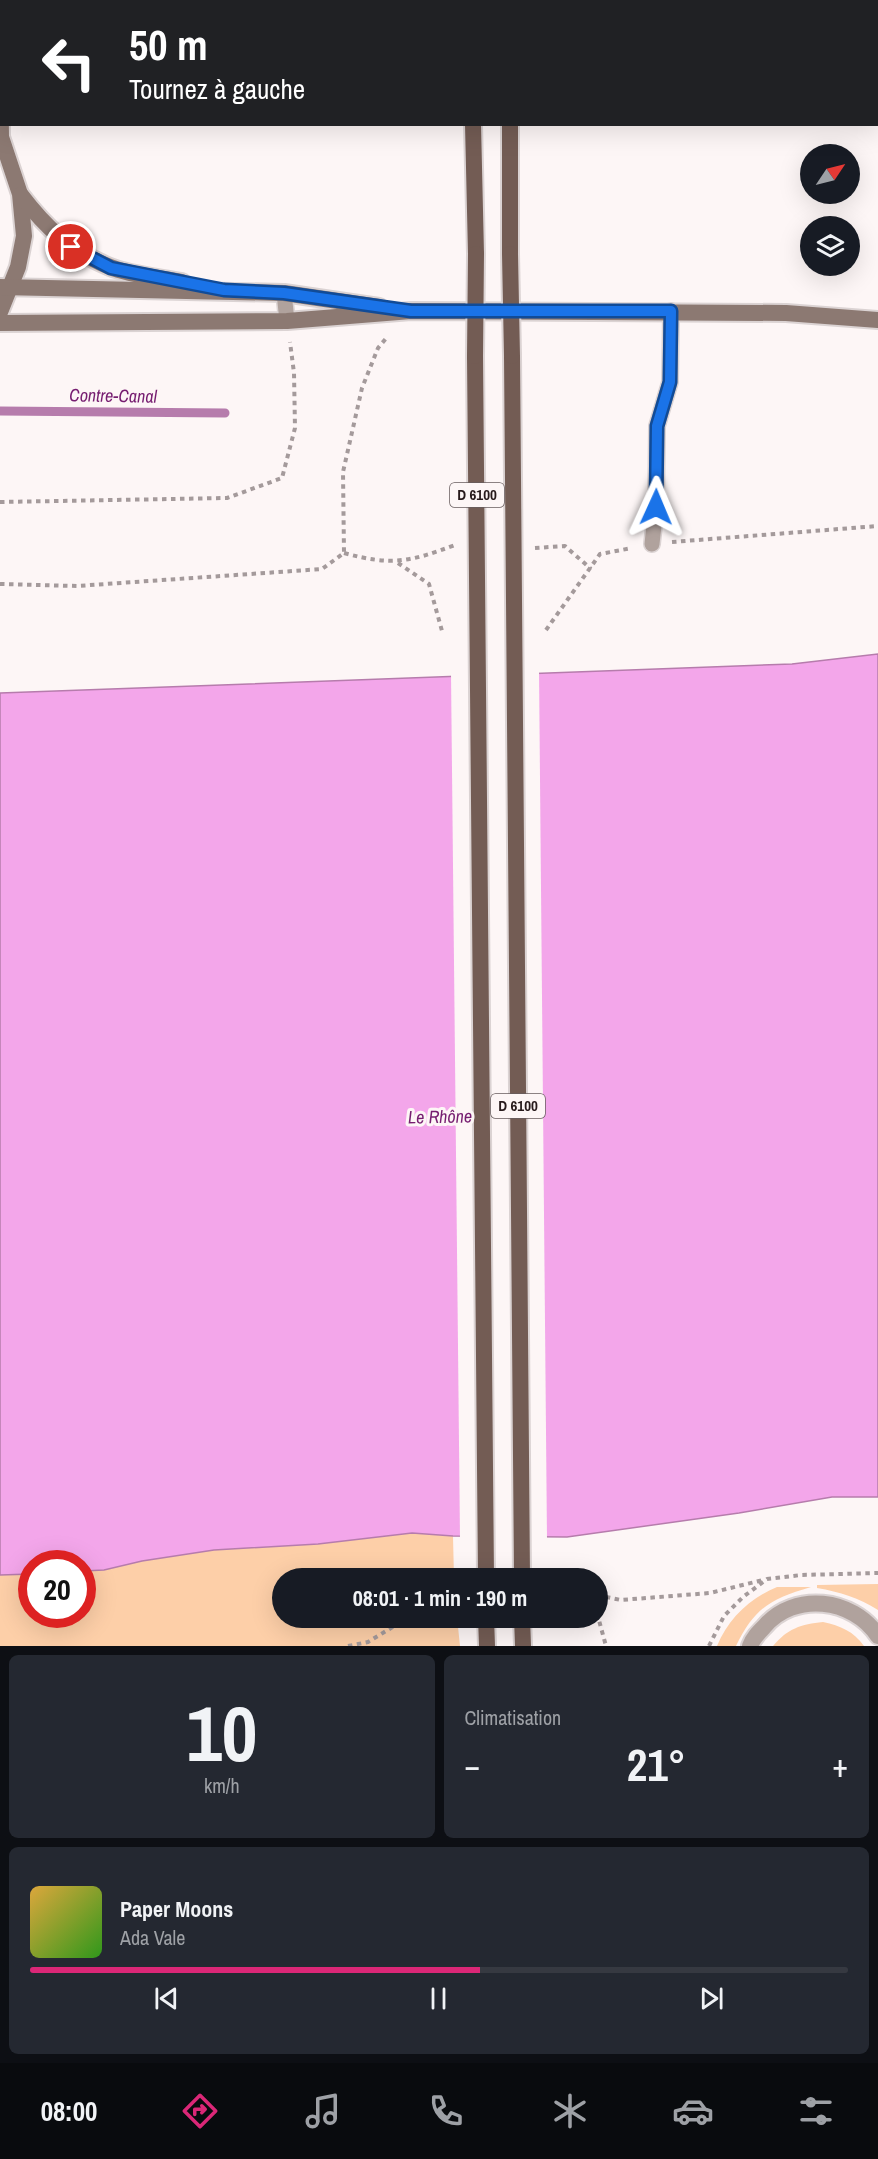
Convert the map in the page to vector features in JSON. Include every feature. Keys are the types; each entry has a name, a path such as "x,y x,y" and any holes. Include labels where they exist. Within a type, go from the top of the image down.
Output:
{"main road":[{"name":"D 6100","path":"473,126 476,254 486,1568"},
{"name":"D 6100","path":"510,126 522,1568"},
{"path":"0,312 5,287 18,267 24,236 20,194 1,138"},
{"path":"20,194 40,221 71,247 111,268 224,290"},
{"path":"5,287 284,293 411,311"},
{"path":"0,323 287,321 411,311 786,313 878,320"},
{"path":"486,1628 486,1646"},
{"path":"522,1628 522,1646"}],"street":[{"path":"750,1646 753,1639 771,1618 796,1605 824,1602 850,1610 876,1631"}],"lane":[{"path":"284,293 287,321"},
{"path":"652,544 656,507 657,426 670,382 671,311"}],"path":[{"path":"344,553 343,472 362,388 378,348 411,311"},
{"path":"0,502 227,498 282,478 295,428 294,374 287,321"},
{"path":"546,630 600,554 652,544 878,526"},
{"path":"344,553 368,560 397,562 422,557 458,544"},
{"path":"534,548 565,546 591,569"},
{"path":"0,584 77,586 322,569 344,553"},
{"path":"397,562 429,584 442,631"},
{"path":"608,1597 621,1600 710,1593 767,1579"},
{"path":"348,1646 368,1642 391,1628"},
{"path":"601,1628 606,1646"}],"shaded area":[{"path":"412,1533 453,1536 454,1568 272,1568 272,1628 458,1628 460,1646 0,1646 0,1575 18,1574 18,1628 96,1628 96,1570 214,1550 318,1544"},
{"path":"878,1584 878,1610 849,1596 817,1588 817,1585"},
{"path":"777,1587 811,1587 785,1596 766,1606 750,1622 736,1646 717,1646 727,1627 741,1610 758,1597"},
{"path":"823,1622 846,1630 864,1646 773,1646 795,1628"}],"water":[{"name":"Le Rhône","path":"878,654 878,1497 832,1497 739,1513 567,1537 453,1536 412,1533 318,1544 214,1550 142,1561 104,1570 96,1570 96,1550 18,1550 18,1574 0,1575 0,693 792,664"}],"pier":[{"path":"539,670 547,1540 460,1539 451,673"}],"waterway":[{"name":"Contre-Canal","path":"0,411 225,413"}],"route":[{"path":"71,247 111,268 224,290 284,293 411,311 671,311 670,382 657,426 656,507"}]}
